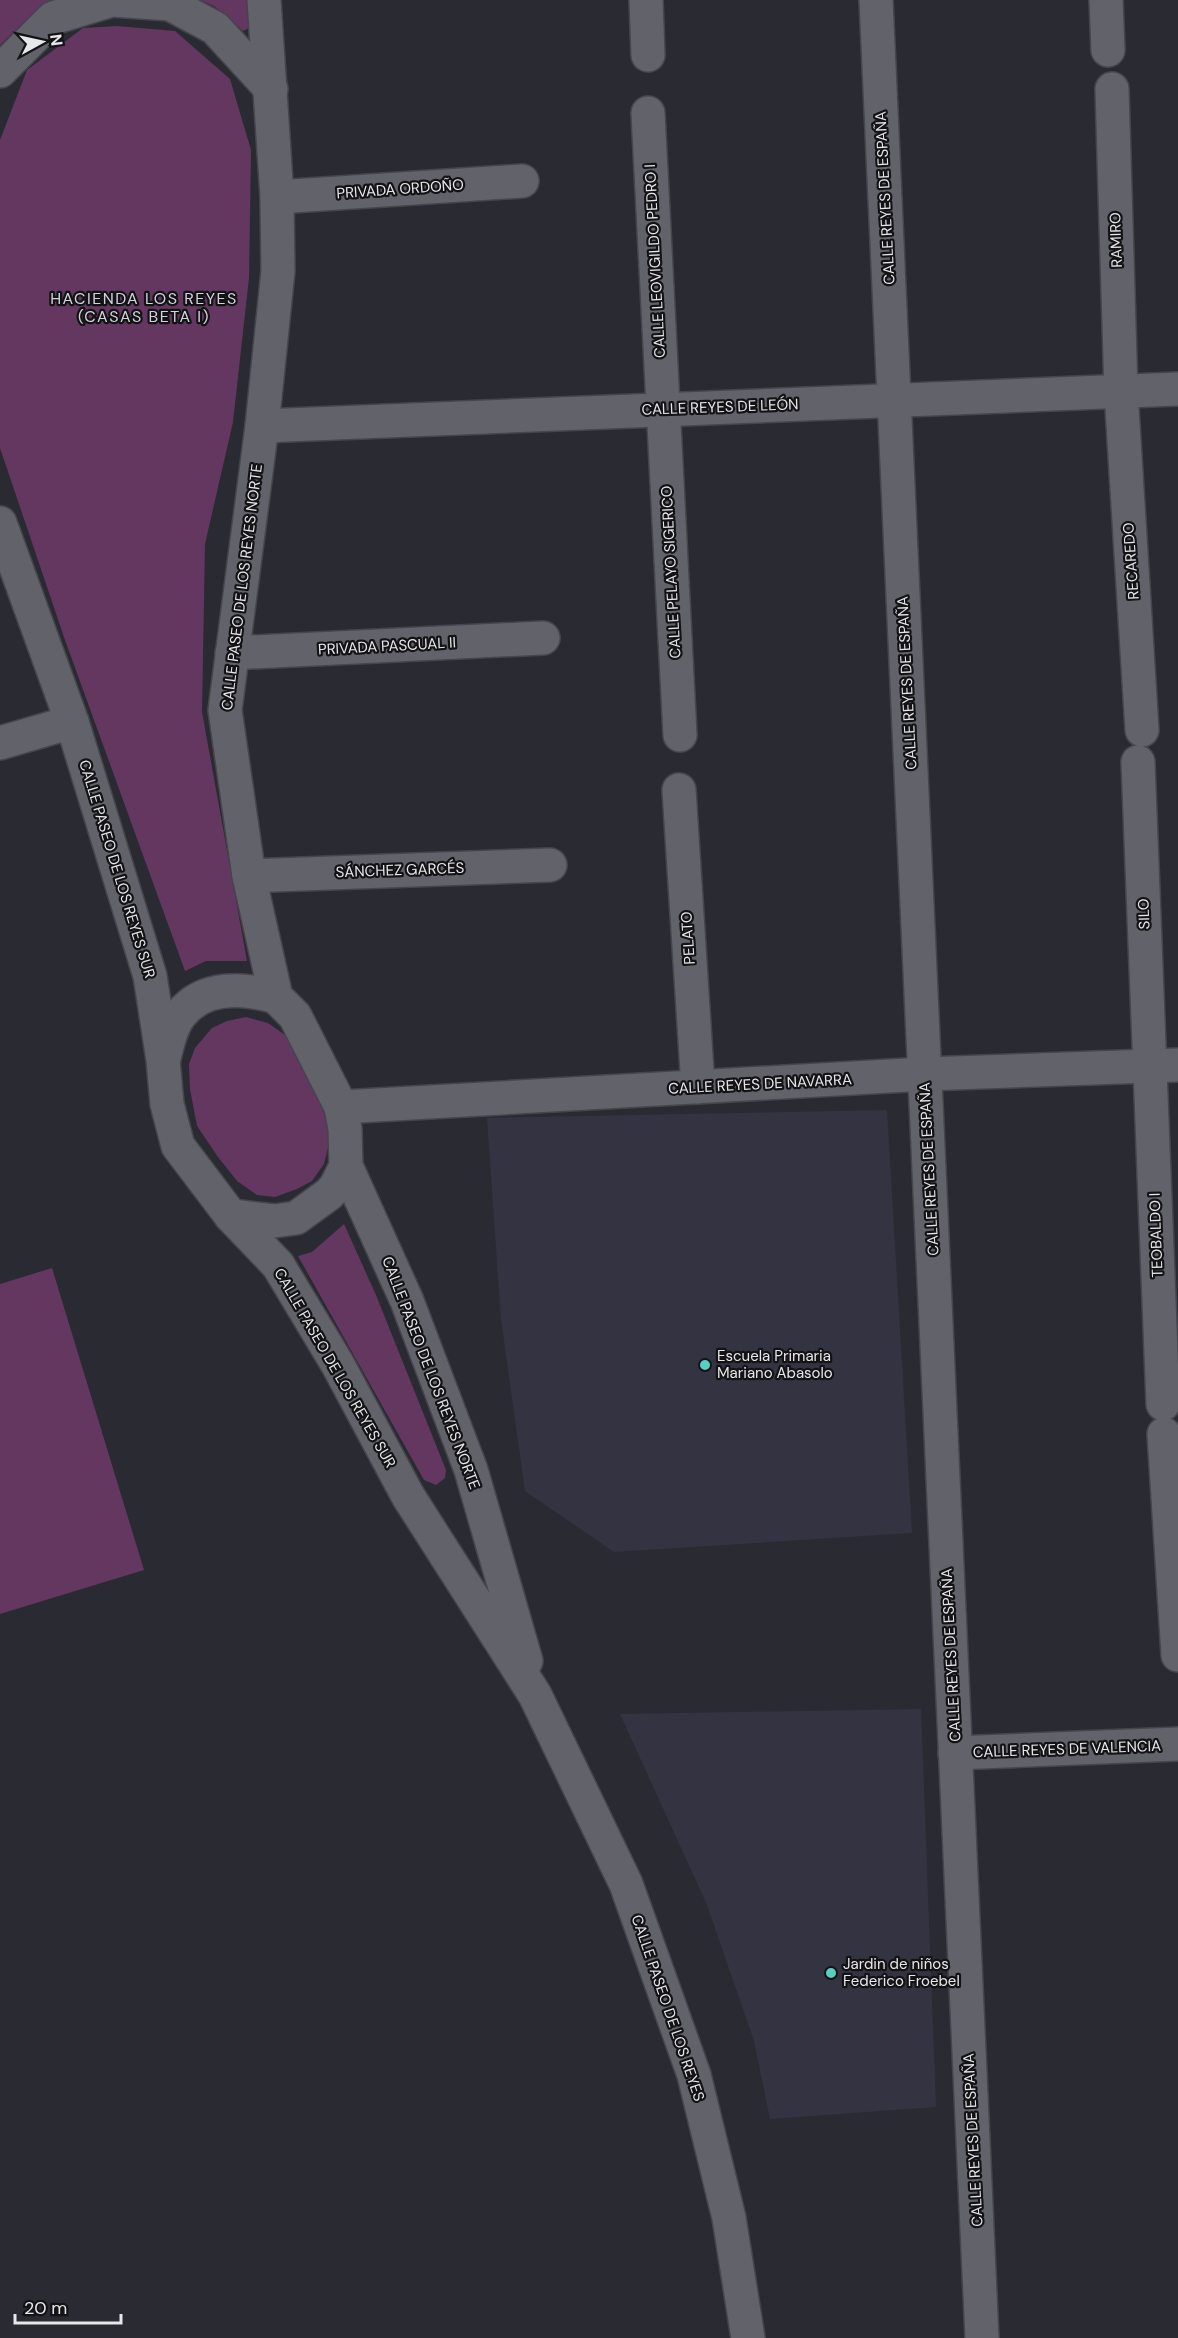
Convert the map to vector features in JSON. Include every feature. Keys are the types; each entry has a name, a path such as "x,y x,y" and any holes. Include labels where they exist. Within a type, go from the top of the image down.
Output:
{"street":[{"path":"0,71 53,18 112,0 170,4 215,28 271,89"},
{"name":"CALLE PASEO DE LOS REYES NORTE","path":"264,0 278,197 278,271 262,426 225,710 249,876 276,997 295,1016 341,1107 345,1129 346,1166 407,1301 471,1470 535,1695"},
{"path":"646,0 648,55"},
{"name":"CALLE REYES DE ESPAÑA","path":"876,0 982,2338"},
{"path":"1106,0 1108,50"},
{"name":"RAMIRO","path":"1112,89 1121,392"},
{"name":"CALLE LEOVIGILDO PEDRO I","path":"648,113 663,410"},
{"name":"PRIVADA ORDOÑO","path":"278,197 522,181"},
{"name":"CALLE REYES DE LEÓN","path":"262,426 1178,389"},
{"name":"RECAREDO","path":"1121,392 1140,746"},
{"name":"CALLE PELAYO SIGERICO","path":"663,410 680,735"},
{"name":"CALLE PASEO DE LOS REYES SUR","path":"0,523 72,722 150,976 163,1059 167,1104 178,1146 231,1216 278,1266 338,1365 408,1496 535,1695"},
{"name":"PRIVADA PASCUAL II","path":"232,653 543,638"},
{"path":"0,743 72,722"},
{"name":"SILO","path":"1140,746 1164,1066"},
{"name":"PELATO","path":"679,790 698,1087"},
{"name":"SÁNCHEZ GARCÉS","path":"249,876 550,865"},
{"path":"163,1059 170,1035 180,1015 196,998 225,991 251,990 276,997"},
{"name":"CALLE REYES DE NAVARRA","path":"341,1107 925,1074 1164,1066"},
{"name":"TEOBALDO I","path":"1164,1066 1164,1419 1178,1655"},
{"path":"231,1216 274,1221 296,1218 329,1194 336,1186 346,1166"},
{"name":"CALLE PASEO DE LOS REYES","path":"535,1695 626,1884 694,2075 729,2218 748,2338"},
{"name":"CALLE REYES DE VALENCIA","path":"956,1753 1178,1744"}],"shaded area":[{"path":"0,0 58,0 26,20 0,45"},
{"path":"200,0 250,0 251,27 243,31 214,6"},
{"path":"117,26 175,31 230,79 251,150 249,278 233,422 205,544 202,712 247,961 206,961 185,971 65,640 0,448 0,140 27,70 83,28"},
{"path":"246,1017 268,1023 285,1035 327,1106 329,1143 324,1164 312,1181 275,1197 257,1195 237,1181 218,1157 197,1126 190,1089 189,1064 195,1048 212,1028 227,1021"},
{"name":"Escuela Primaria Mariano Abasolo","path":"887,1110 912,1533 614,1552 525,1491 501,1319 487,1118"},
{"path":"344,1224 376,1295 446,1470 445,1478 436,1485 424,1480 298,1256 312,1252"},
{"path":"52,1268 144,1570 0,1614 0,1284"},
{"name":"Jardin de niños Federico Froebel","path":"921,1709 936,2107 770,2119 754,2041 707,1905 620,1714"}],"place":[{"name":"Escuela Primaria Mariano Abasolo","path":"705,1365"},
{"name":"Jardin de niños Federico Froebel","path":"831,1973"}],"district":[{"name":"HACIENDA LOS REYES (CASAS BETA I)","path":"144,307"}]}
